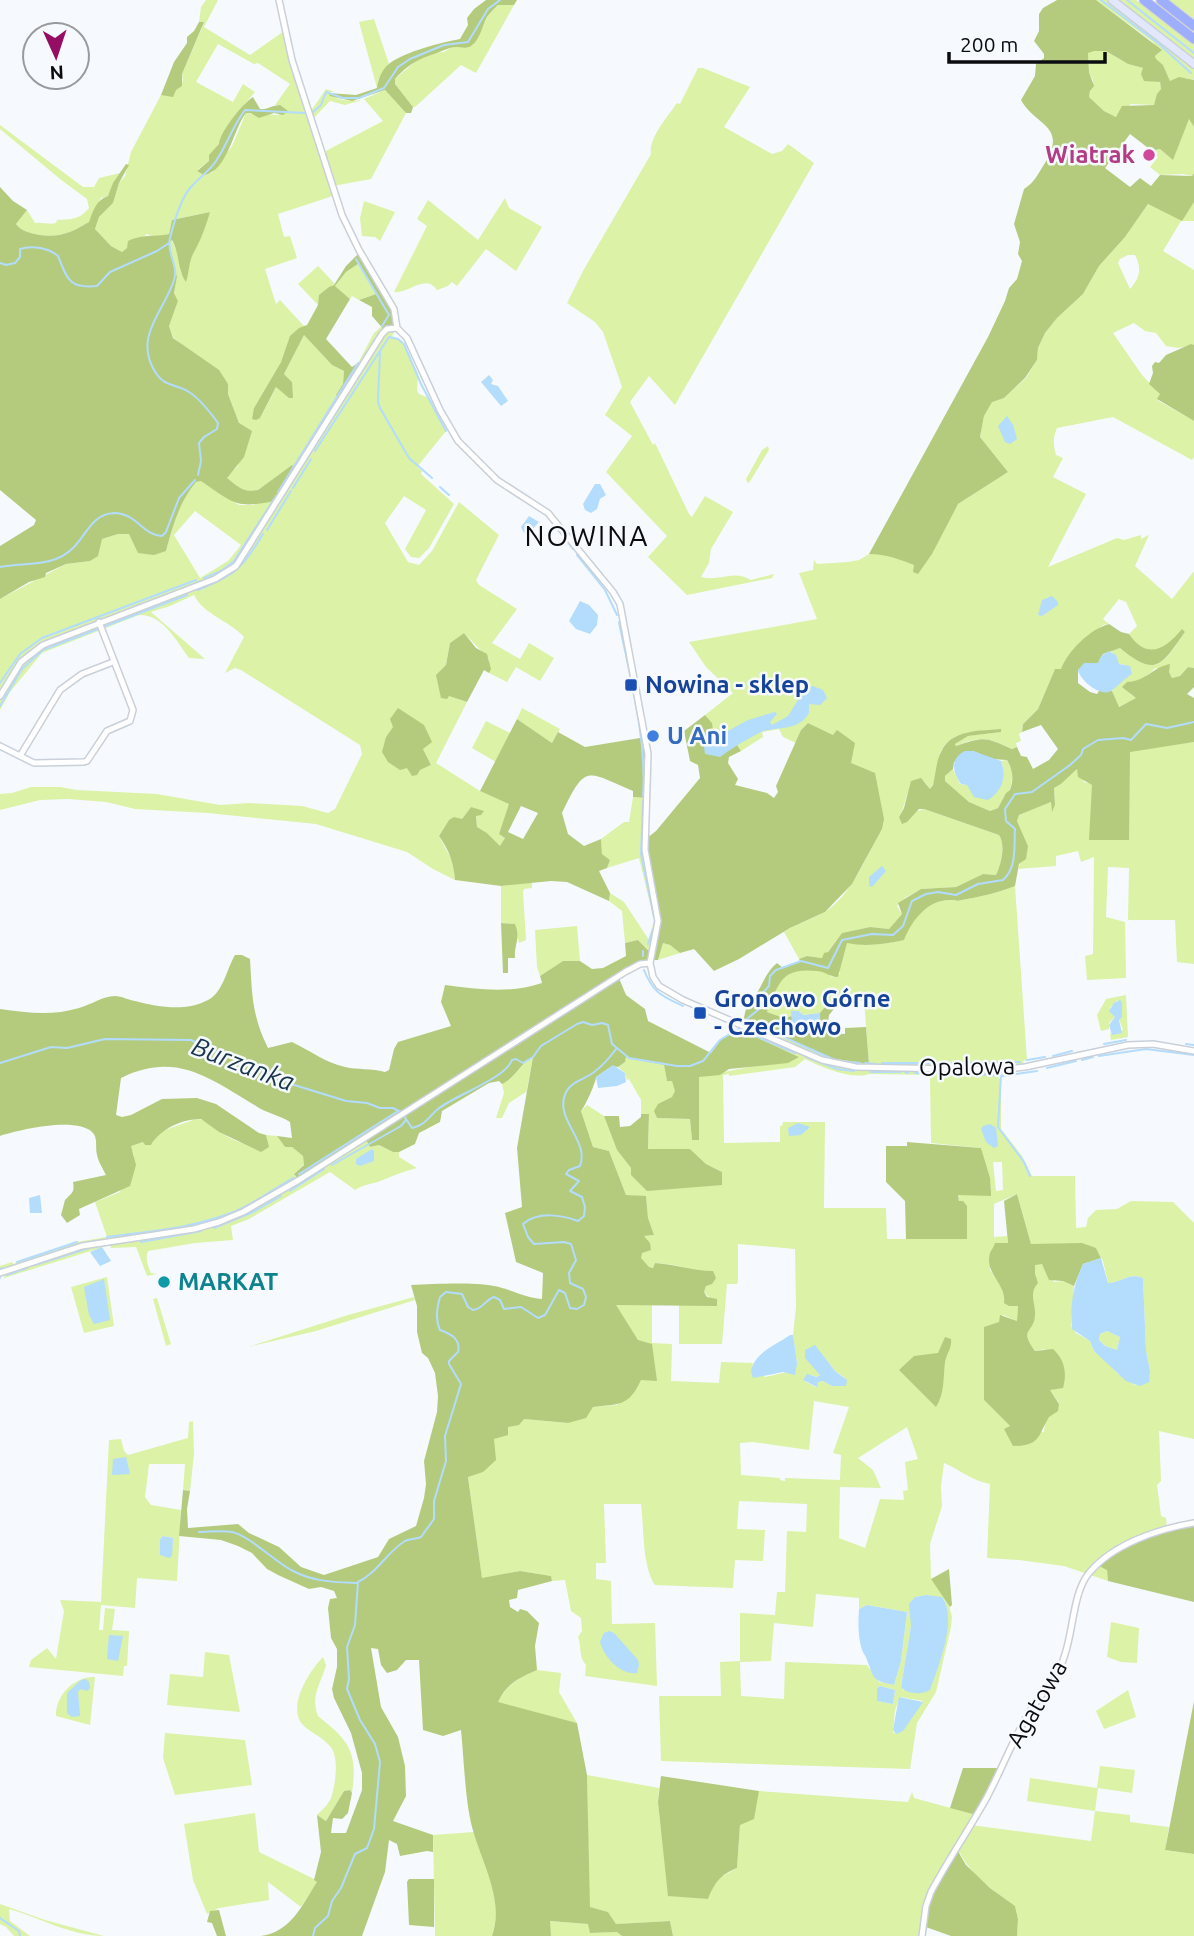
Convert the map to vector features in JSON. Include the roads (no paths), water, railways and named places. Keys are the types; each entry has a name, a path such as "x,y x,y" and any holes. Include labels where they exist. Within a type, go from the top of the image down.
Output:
{"highway":[{"path":"1144,0 1194,39"},
{"path":"1161,0 1194,26"}],"street":[{"path":"0,1273 82,1246 182,1231 233,1217 277,1193 625,971 640,964 650,964 658,921 645,850 648,754 620,604 607,584 553,519 497,480 458,441 440,410 407,338 397,328 394,309 342,215 292,60 279,0"},
{"path":"1112,0 1194,64"},
{"path":"0,696 16,669 34,650 55,639 215,579 236,566 382,334 387,329 397,328"},
{"path":"0,746 34,763 88,761 107,731 130,721 133,710 99,622"},
{"path":"20,756 60,690 82,674 113,662"},
{"name":"Opalowa","path":"650,964 655,980 666,991 822,1060 844,1066 1008,1069 1137,1044 1194,1051"},
{"name":"Agatowa","path":"922,1936 931,1892 985,1800 1027,1715 1061,1665 1069,1642 1080,1590 1087,1576 1114,1553 1138,1540 1194,1523"}],"water":[{"path":"489,375 493,380 491,384 498,386 508,401 501,406 481,382"},
{"path":"1007,416 1017,439 1010,444 1005,442 998,426"},
{"path":"595,484 600,484 606,495 591,513 585,510 583,504"},
{"path":"529,516 539,522 528,534 524,533 521,527"},
{"path":"1052,596 1058,605 1042,616 1038,615 1042,600"},
{"path":"580,601 589,605 598,615 597,625 590,634 576,629 569,621"},
{"path":"1109,651 1116,655 1119,664 1130,666 1132,674 1111,691 1105,692 1090,686 1078,670 1084,663 1098,663 1101,656"},
{"path":"813,686 823,690 827,698 820,705 809,704 809,713 799,723 759,733 720,757 705,754 704,747 708,742 748,720 775,712 777,714 770,722 772,725 788,716 806,687"},
{"path":"965,751 973,751 1001,761 1002,783 988,800 974,797 967,785 961,784 956,775 955,761"},
{"path":"882,866 886,871 872,887 869,886 869,877"},
{"path":"1120,1000 1122,1017 1119,1020 1122,1033 1112,1035 1109,1025 1115,1017 1109,1011 1114,1003"},
{"path":"791,1011 799,1011 803,1015 820,1013 819,1034 792,1028"},
{"path":"613,1065 625,1073 626,1082 598,1088 596,1077"},
{"path":"798,1123 810,1127 801,1135 789,1136 788,1128"},
{"path":"990,1124 996,1128 998,1146 994,1148 986,1142 981,1129"},
{"path":"372,1149 374,1161 360,1166 356,1164 356,1159"},
{"path":"40,1195 42,1213 30,1213 29,1198"},
{"path":"102,1247 111,1261 100,1266 90,1252"},
{"path":"1101,1258 1108,1283 1133,1276 1143,1278 1149,1382 1140,1386 1126,1381 1094,1351 1090,1341 1072,1329 1073,1296 1083,1264","holes":["1107,1331 1120,1337 1117,1350 1105,1346 1099,1340 1100,1334"]},
{"path":"104,1279 110,1320 94,1324 89,1315 84,1287"},
{"path":"793,1335 797,1363 795,1375 783,1372 753,1378 751,1371 757,1359"},
{"path":"815,1345 835,1371 847,1380 846,1386 832,1386 823,1381 818,1382 817,1387 803,1380 807,1374 817,1377 820,1375 805,1358 805,1350"},
{"path":"126,1457 130,1474 112,1475 113,1459"},
{"path":"163,1536 173,1538 172,1556 169,1558 160,1555 160,1539"},
{"path":"915,1597 942,1597 948,1618 947,1630 942,1656 930,1690 915,1693 901,1687 911,1626 909,1604"},
{"path":"867,1605 907,1612 901,1661 894,1685 875,1678 862,1650 859,1609"},
{"path":"604,1633 614,1633 638,1660 637,1673 619,1668 605,1653 600,1642"},
{"path":"109,1635 123,1636 118,1661 107,1659"},
{"path":"86,1679 90,1688 87,1691 80,1689 78,1692 80,1716 72,1717 67,1713 67,1693 81,1680"},
{"path":"880,1686 895,1690 893,1704 877,1701 877,1688"},
{"path":"899,1697 923,1702 903,1731 896,1734 893,1730"}],"waterway":[{"path":"313,112 321,105 326,92 343,98 359,98 384,88 398,67 410,59 444,45 468,42 488,9 500,0"},
{"path":"1101,0 1159,44 1191,73"},
{"path":"1127,0 1194,53"},
{"path":"198,475 201,461 199,443 217,429 218,423 193,395 158,376 149,357 147,345 153,323 174,280 175,270 169,243 173,225 186,193 216,161 245,110 305,113"},
{"path":"0,263 15,263 20,257 20,249 40,248 58,256 67,276 74,284 97,286 110,272 169,243"},
{"path":"356,259 389,315 382,326"},
{"path":"315,451 389,337 404,344 446,431"},
{"path":"380,351 380,408 409,458 432,478"},
{"path":"278,492 358,363"},
{"path":"293,488 311,459"},
{"path":"0,567 57,559 73,548 95,521 106,514 122,514 155,535 162,536 179,498 195,480"},
{"path":"440,487 449,495"},
{"path":"267,530 291,491"},
{"path":"204,578 221,571 234,561 276,496"},
{"path":"554,525 559,531"},
{"path":"198,590 236,570 263,534"},
{"path":"563,536 573,549"},
{"path":"577,555 605,590 617,615"},
{"path":"0,683 20,654 42,638 196,580"},
{"path":"0,706 22,669 43,650 187,595"},
{"path":"619,622 640,730 643,796"},
{"name":"Burzanka","path":"743,1022 758,1010 760,996 769,986 770,976 776,970 801,961 828,968 842,940 872,934 893,935 903,926 912,901 938,892 956,895 978,884 1003,880 1013,863 1015,842 1015,829 1006,821 1005,809 1015,794 1032,792 1070,765 1081,755 1083,749 1098,740 1131,740 1146,724 1167,728 1194,722"},
{"path":"643,801 641,854 654,917"},
{"path":"648,944 653,929"},
{"path":"643,951 643,956"},
{"path":"644,970 659,993 683,1006"},
{"name":"Burzanka","path":"404,1116 412,1128 421,1125 438,1109 500,1074 512,1060 523,1063 533,1057 541,1046 583,1022 608,1025 612,1044 629,1058 677,1066 690,1066 703,1061 720,1040 740,1028"},
{"path":"744,1023 757,1025 835,1060"},
{"path":"739,1029 795,1053"},
{"name":"Burzanka","path":"0,1063 51,1047 67,1048 105,1039 191,1040 214,1051 244,1060 291,1084 346,1101 393,1108 401,1112"},
{"path":"1104,1044 1126,1040"},
{"path":"1186,1044 1194,1045"},
{"path":"313,1936 315,1928 328,1916 332,1901 341,1888 355,1854 367,1848 374,1829 380,1762 375,1744 360,1720 347,1689 347,1647 355,1625 358,1582 407,1540 421,1537 434,1519 434,1501 446,1461 445,1436 461,1384 449,1364 458,1352 457,1340 438,1326 440,1297 446,1292 462,1294 468,1307 473,1310 494,1297 500,1300 504,1309 521,1307 538,1318 545,1315 559,1290 565,1293 570,1308 577,1309 584,1305 586,1297 583,1289 570,1283 569,1273 576,1260 571,1244 534,1244 523,1224 543,1216 558,1216 578,1221 584,1216 582,1197 570,1191 579,1181 566,1174 580,1166 582,1156 577,1138 567,1120 563,1102 571,1086 593,1073 616,1049"},
{"path":"1099,1056 1146,1049 1194,1055"},
{"path":"1053,1056 1072,1051"},
{"path":"806,1057 837,1069 854,1071"},
{"path":"1027,1060 1045,1057"},
{"path":"1082,1060 1093,1057"},
{"path":"841,1061 860,1063"},
{"path":"1047,1068 1076,1061"},
{"path":"946,1063 1020,1062"},
{"path":"865,1063 877,1064"},
{"path":"882,1063 937,1063"},
{"path":"974,1074 1002,1076 1037,1071"},
{"path":"870,1072 900,1072"},
{"path":"915,1073 966,1073"},
{"path":"1001,1075 998,1127 1024,1162 1030,1176"},
{"path":"299,1174 398,1111"},
{"path":"332,1165 401,1126 406,1120"},
{"path":"290,1191 324,1169"},
{"path":"107,1237 173,1228 220,1217 251,1204 293,1178"},
{"path":"214,1228 253,1212 281,1196"},
{"path":"141,1242 201,1231"},
{"path":"17,1262 77,1242"},
{"path":"35,1265 89,1248"},
{"path":"7,1275 27,1268"},
{"path":"199,1532 239,1534 301,1575 325,1581 357,1583"},
{"path":"0,1918 19,1931 20,1936"}],"place":[{"name":"Wiatrak","path":"1149,155"},
{"name":"Nowina - sklep","path":"631,685"},
{"name":"U Ani","path":"653,736"},
{"name":"Gronowo Górne - Czechowo","path":"700,1013"},
{"name":"MARKAT","path":"164,1282"}],"district":[{"name":"NOWINA","path":"587,536"}]}
